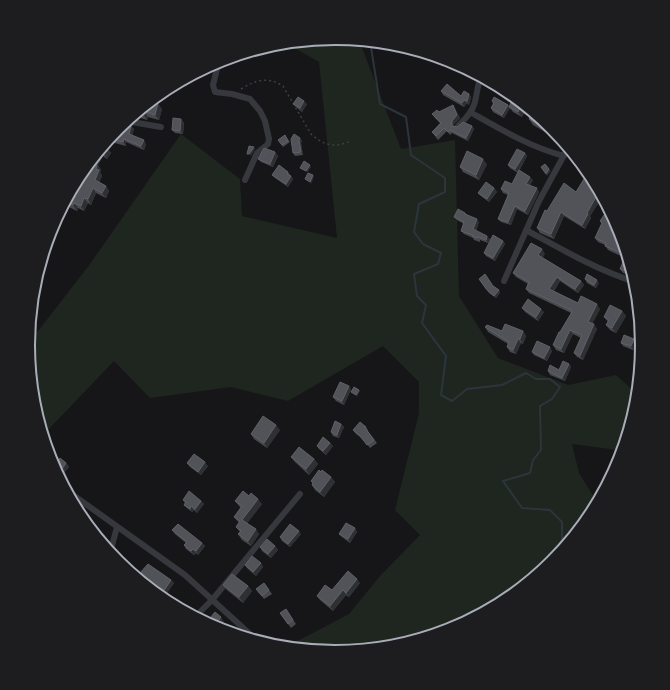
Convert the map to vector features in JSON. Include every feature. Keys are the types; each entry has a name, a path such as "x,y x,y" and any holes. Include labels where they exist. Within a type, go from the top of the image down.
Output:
{"street":[{"path":"218,69 213,90 215,92 232,94 250,99 265,121 269,139 268,144 257,153 245,180"},
{"path":"458,126 473,106 479,82"},
{"path":"470,112 513,136 539,148 564,156"},
{"path":"134,122 161,127"},
{"path":"504,281 539,201 566,153"},
{"path":"526,230 618,277 628,280"},
{"path":"199,613 212,600 300,494"},
{"path":"77,498 185,575 247,632"},
{"path":"112,546 117,527"}],"path":[{"path":"232,94 252,83 264,79 276,81 283,86 311,134 318,140 331,145 341,145 351,141"}],"shaded area":[{"path":"335,45 362,47 401,149 455,140 459,296 498,358 568,385 616,375 631,389 625,423 616,450 572,444 579,473 594,497 561,543 533,571 485,605 450,622 413,635 394,639 335,645 296,642 349,614 380,576 420,535 395,510 419,413 419,382 383,346 288,401 231,387 150,398 114,361 48,430 41,404 35,345 36,334 90,264 181,134 240,179 242,216 337,238 319,62 295,48"}],"building":[{"path":"447,84 461,96 464,91 469,94 467,101 464,100 462,103 441,91"},
{"path":"298,97 304,101 300,108 293,104"},
{"path":"494,97 508,105 502,115 491,108 494,103 492,101"},
{"path":"511,102 520,108 518,112 509,107"},
{"path":"158,103 158,103 155,115 146,112"},
{"path":"453,105 457,115 452,121 452,126 457,127 463,122 472,126 466,138 450,130 448,132 444,128 436,136 432,132 441,123 432,114 437,110 439,112"},
{"path":"530,117 539,125 529,119"},
{"path":"173,118 181,119 180,131 172,130"},
{"path":"130,126 129,134 144,140 141,146 124,139 123,142 116,140"},
{"path":"294,134 300,138 301,152 293,153 291,139"},
{"path":"285,135 288,141 282,145 278,140"},
{"path":"249,146 254,147 249,154 247,154"},
{"path":"264,148 275,152 270,164 258,159"},
{"path":"517,149 525,153 515,169 508,165"},
{"path":"467,151 483,159 476,175 460,167"},
{"path":"304,161 310,165 306,171 300,168"},
{"path":"96,164 97,165 96,169 99,170 95,180 106,186 102,193 93,188 88,199 84,198 81,206 74,203 73,205 70,204 75,195"},
{"path":"545,164 549,169 546,174 541,167"},
{"path":"279,165 288,172 287,174 291,176 286,184 272,175"},
{"path":"519,170 530,177 526,184 537,188 525,211 515,206 508,222 498,219 509,193 501,189 505,181 512,184"},
{"path":"308,173 313,175 310,182 305,179"},
{"path":"584,179 596,197 582,225 561,212 551,234 537,228 545,210 547,211 564,183 576,192"},
{"path":"486,182 494,188 487,199 478,193"},
{"path":"458,209 477,219 473,229 487,236 486,240 461,231 464,222 454,217"},
{"path":"605,214 620,252 605,246 606,243 595,238 602,223 600,221"},
{"path":"493,235 503,241 493,258 484,253"},
{"path":"531,243 542,249 538,255 581,281 575,289 557,277 549,289 578,303 581,296 597,304 588,322 594,324 580,356 574,353 582,335 570,330 561,349 553,345 559,332 572,312 571,310 526,289 529,282 513,273"},
{"path":"623,262 626,271 620,269"},
{"path":"485,274 493,286 499,290 494,296 487,290 479,279"},
{"path":"587,274 597,280 594,285 585,279"},
{"path":"528,299 541,309 536,317 522,308"},
{"path":"610,305 622,311 612,328 606,325 609,320 604,317"},
{"path":"505,324 523,331 513,350 507,347 509,342 485,327 487,325 502,331"},
{"path":"624,335 634,339 631,346 621,343"},
{"path":"537,341 550,347 544,358 532,352"},
{"path":"563,361 569,364 562,378 548,371 550,365 559,370"},
{"path":"340,382 349,386 342,401 333,397"},
{"path":"354,387 359,390 356,395 351,392"},
{"path":"263,416 276,425 264,443 251,434"},
{"path":"335,421 341,424 337,435 331,432"},
{"path":"360,422 366,427 365,428 374,440 367,445 353,430"},
{"path":"323,437 330,443 323,451 317,446"},
{"path":"299,447 314,459 306,469 291,457"},
{"path":"194,454 205,462 198,472 187,463"},
{"path":"60,458 66,463 62,469 58,460"},
{"path":"319,470 321,472 322,470 331,477 320,492 312,485 313,483 311,481"},
{"path":"189,491 201,501 195,509 191,506 190,509 184,505 186,502 183,500"},
{"path":"243,491 249,496 251,493 258,499 242,520 256,529 248,541 238,534 241,531 236,527 240,521 234,517 242,506 235,501"},
{"path":"346,523 355,528 348,539 339,534"},
{"path":"178,524 202,543 196,551 193,549 191,551 184,545 187,542 172,530"},
{"path":"290,524 299,531 288,544 280,537"},
{"path":"267,539 275,546 268,554 260,547"},
{"path":"252,556 261,563 253,572 245,565"},
{"path":"148,564 171,580 164,591 140,573"},
{"path":"348,571 357,579 346,593 343,590 330,606 317,596 325,585 332,590"},
{"path":"232,574 248,586 239,597 223,585"},
{"path":"264,583 269,590 262,596 256,589"},
{"path":"286,609 293,620 288,624 280,613"},
{"path":"215,612 221,617 218,621 210,618"}],"waterway":[{"path":"371,48 380,104 406,117 411,155 445,178 445,192 419,204 414,232 423,244 441,253 438,264 414,274 417,296 426,305 422,323 446,356 441,395 452,401 467,389 502,385 526,373 536,379 550,379 560,387 552,399 540,406 541,450 533,460 530,473 503,481 522,508 550,510 562,522 562,542"}]}
